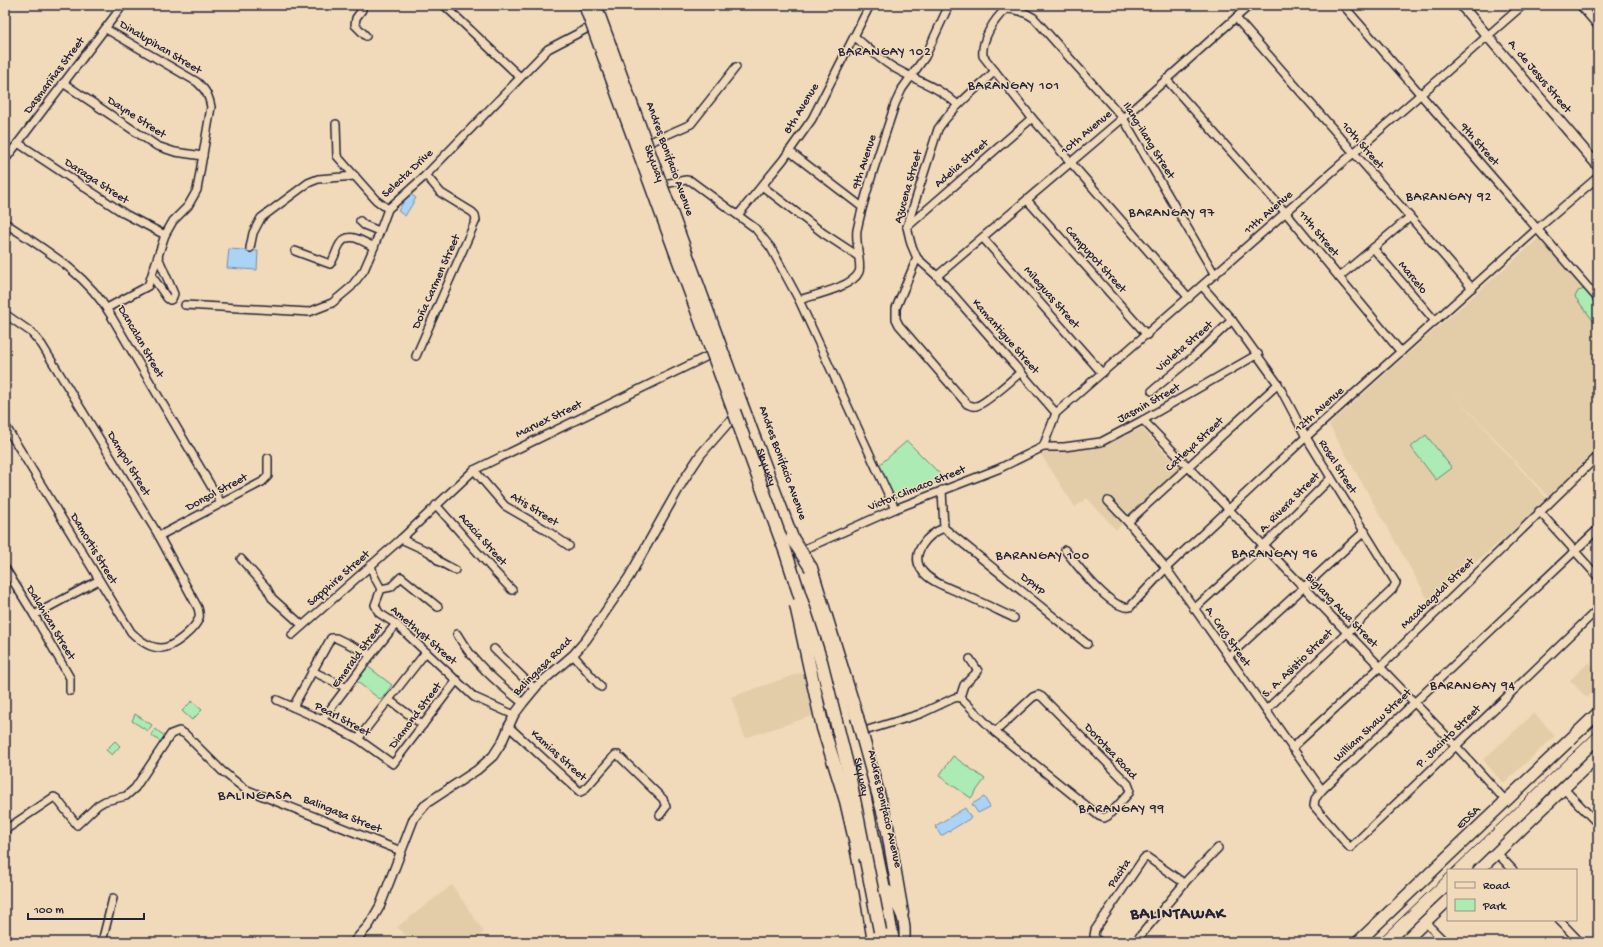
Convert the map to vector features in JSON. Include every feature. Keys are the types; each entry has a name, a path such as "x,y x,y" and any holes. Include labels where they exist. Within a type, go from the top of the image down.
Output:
{"highway":[{"name":"Skyway","path":"585,5 786,553 821,661 846,761 883,942"},
{"name":"Skyway","path":"595,5 792,538 829,660 858,765 883,885 893,942"},
{"path":"792,538 811,568 853,702 886,826 902,913"},
{"path":"786,553 823,728 846,800 864,880 874,942"},
{"name":"EDSA","path":"1358,942 1598,713"},
{"path":"1480,869 1598,755"},
{"path":"1404,942 1447,901"}],"main road":[{"path":"580,5 712,354 801,603 840,737 883,942"},
{"name":"Andres Bonifacio Avenue","path":"599,5 648,143 800,551 852,735 882,849 898,942"},
{"name":"A. de Jesus Street","path":"1462,5 1598,166"},
{"path":"888,890 902,913 905,931 904,942"}],"street":[{"name":"Dasmariñas Street","path":"5,160 123,5"},
{"path":"361,5 362,10 356,18 355,23 358,29 366,36"},
{"path":"444,5 520,77"},
{"name":"8th Avenue","path":"738,215 789,151 812,119 870,5"},
{"name":"9th Avenue","path":"799,300 834,290 848,283 859,274 860,268 856,238 862,207 895,104 902,89 925,57 949,5"},
{"name":"10th Avenue","path":"937,276 983,238 1070,161 1123,118 1250,5"},
{"name":"9th Street","path":"1343,5 1598,299"},
{"name":"11th Avenue","path":"1043,447 1056,413 1523,5"},
{"path":"1580,5 1598,26"},
{"name":"Ilang-ilang Street","path":"995,71 983,56 982,49 985,40 999,15 1006,9 1015,9 1034,18 1123,118 1215,275"},
{"name":"10th Street","path":"1236,18 1353,154 1472,288"},
{"name":"Selecta Drive","path":"185,305 309,312 332,303 351,287 364,270 388,209 426,175 520,77 551,47 588,27 605,20"},
{"name":"Dinalupihan Street","path":"106,29 197,82 209,96 211,107 197,190 188,206 173,221 165,234 148,286 107,308"},
{"path":"855,37 890,66 948,94 958,105"},
{"path":"648,143 691,124 736,67"},
{"path":"995,71 1032,118 1189,298"},
{"name":"Azucena Street","path":"916,258 907,227 938,129 945,118 995,71"},
{"name":"11th Street","path":"1166,79 1286,213 1401,352"},
{"name":"Dayne Street","path":"63,83 157,146 175,152 203,156"},
{"name":"Adelia Street","path":"907,227 1032,118"},
{"path":"336,124 337,156 376,200 388,209"},
{"name":"Daraga Street","path":"18,143 125,214 165,234"},
{"path":"789,151 862,207"},
{"name":"Doña Carmen Street","path":"416,356 475,224 475,215 441,192 426,175"},
{"path":"250,248 254,233 261,218 308,182 318,179 355,176"},
{"name":"12th Avenue","path":"1065,550 1098,589 1120,606 1131,606 1166,568 1306,437 1537,229 1598,177"},
{"path":"664,184 686,180 691,181 755,228 771,248 799,300 895,509"},
{"path":"762,186 823,233 858,256"},
{"name":"Campupot Street","path":"1026,200 1147,335"},
{"path":"1340,277 1410,217"},
{"path":"360,222 379,231"},
{"name":"Dancalan Street","path":"5,223 71,267 94,290 107,308 221,504"},
{"path":"296,251 330,264 340,243 350,236 374,247"},
{"name":"Mileguas Street","path":"983,238 1102,373"},
{"name":"Marcelo","path":"1373,248 1435,321"},
{"path":"152,276 168,298 170,300 172,299 174,294 158,257"},
{"path":"916,258 897,303 895,313 896,319 899,325 967,404 974,407 979,405 1021,372"},
{"name":"Kamantigue Street","path":"916,258 937,276 1056,413"},
{"name":"Rosal Street","path":"1202,286 1232,320 1258,354 1278,384 1306,437 1396,583"},
{"name":"Dampol Street","path":"5,314 31,332 42,345 159,536 198,608 200,616 194,627 183,636"},
{"name":"Violeta Street","path":"1152,391 1193,357 1232,320"},
{"name":"Marvex Street","path":"401,539 474,470 725,347"},
{"name":"Jasmin Street","path":"1043,447 1064,447 1102,442 1258,354"},
{"name":"Catleya Street","path":"1128,522 1278,384"},
{"name":"Balingasa Road","path":"354,942 369,925 380,906 414,818 427,803 476,770 493,756 502,742 514,715 534,689 573,655 586,640 629,576 683,481 701,454 728,424 735,420"},
{"name":"Biglang Awa Street","path":"1143,420 1456,746 1506,801"},
{"name":"Damortis Street","path":"5,426 131,632 147,645 162,648 173,644 183,636"},
{"name":"Victor Climaco Street","path":"800,551 895,509 998,469 1043,447"},
{"name":"Macabagdal Street","path":"1292,748 1380,667 1539,511 1598,456"},
{"name":"Donsol Street","path":"159,536 262,482 268,476 268,458"},
{"name":"Atis Street","path":"474,470 505,506 543,528 569,546"},
{"name":"A. Rivera Street","path":"1194,609 1263,546 1332,478"},
{"path":"942,490 944,528 934,532 927,538 920,548 918,557 923,573 943,585 1014,618"},
{"name":"A. Cruz Street","path":"1108,501 1128,522 1166,568 1322,790"},
{"name":"Acacia Street","path":"436,505 512,590"},
{"path":"1539,511 1598,577"},
{"name":"DPHP","path":"944,528 1087,644"},
{"name":"William Shaw Street","path":"1350,848 1314,806 1315,799 1322,790 1598,529"},
{"path":"1228,657 1365,532"},
{"path":"401,539 429,552 440,562 455,570"},
{"name":"Sapphire Street","path":"292,635 401,539"},
{"path":"241,559 266,587 272,598 302,625"},
{"path":"371,565 374,576 381,589 391,587 401,578 438,607"},
{"name":"Dalahican Street","path":"5,568 70,678 70,691"},
{"path":"34,615 99,580"},
{"path":"5,585 12,581"},
{"name":"S. A. Asistio Street","path":"1266,710 1392,590 1396,583"},
{"name":"Amethyst Street","path":"381,589 375,605 379,613 396,624 474,697 514,715"},
{"path":"801,603 810,672 852,840 874,942"},
{"name":"P. Jacinto Street","path":"1350,848 1598,609"},
{"name":"Emerald Street","path":"322,720 396,624"},
{"path":"457,634 464,647 477,662 523,703"},
{"path":"293,707 331,638 333,637 371,655"},
{"path":"494,649 534,689"},
{"path":"358,740 426,652"},
{"path":"573,655 601,687"},
{"path":"852,735 920,714 954,698 960,698 964,685 978,671 970,659"},
{"path":"312,671 347,688"},
{"name":"Diamond Street","path":"392,764 457,680"},
{"name":"Dorotea Road","path":"960,698 995,732 1099,816 1104,818 1129,793 1130,789 1128,784 1042,697 1038,695 1033,697 995,732"},
{"name":"Pearl Street","path":"277,700 322,720 358,740 392,764"},
{"path":"389,700 423,725"},
{"name":"Kamias Street","path":"508,726 580,792 584,790 616,755 618,755 663,799 666,807 660,815"},
{"name":"Balingasa Street","path":"5,830 54,797 77,825 102,803 128,794 135,788 169,737 179,731 185,734 222,771 245,789 401,851"},
{"path":"1564,789 1598,824"},
{"path":"1135,942 1184,883 1218,848"},
{"path":"1497,853 1512,869"},
{"name":"Pacita","path":"1099,942 1094,936 1095,930 1144,858 1147,857 1184,883"},
{"path":"102,942 113,898"},
{"path":"1560,921 1580,942"},
{"path":"1425,922 1445,942"}],"shaded area":[{"path":"1540,237 1598,303 1598,453 1550,499 1450,390 1549,501 1429,601 1329,425"},
{"path":"1142,428 1180,469 1116,530 1087,498 1075,507 1040,453 1100,447"},
{"path":"1589,662 1598,672 1598,687 1587,698 1570,680"},
{"path":"806,671 818,714 745,738 731,697"},
{"path":"1534,713 1555,736 1505,782 1502,782 1483,760"},
{"path":"452,885 484,932 473,942 412,942 397,927"}],"green space":[{"path":"1585,289 1598,303 1598,321 1595,323 1575,297 1578,291"},
{"path":"1426,435 1452,468 1436,480 1411,447"},
{"path":"907,441 945,479 893,499 878,466"},
{"path":"367,666 392,685 381,700 356,681"},
{"path":"192,701 202,710 192,720 182,711"},
{"path":"135,714 152,725 148,731 132,721"},
{"path":"155,729 165,736 161,742 151,735"},
{"path":"115,741 120,746 112,755 106,750"},
{"path":"953,756 985,779 971,798 939,776"}],"water":[{"path":"409,193 416,198 405,216 398,211"},
{"path":"229,249 258,251 257,270 227,268"},
{"path":"984,797 990,807 978,813 972,804"},
{"path":"965,808 971,818 941,836 935,826"}],"tram line":[{"path":"1452,869 1598,729"},
{"path":"1376,942 1447,874"}],"district":[{"name":"BARANGAY 102","path":"885,52"},
{"name":"BARANGAY 101","path":"1014,86"},
{"name":"BARANGAY 92","path":"1449,197"},
{"name":"BARANGAY 97","path":"1172,213"},
{"name":"BARANGAY 96","path":"1275,554"},
{"name":"BARANGAY 100","path":"1043,556"},
{"name":"BARANGAY 94","path":"1473,686"},
{"name":"BALINGASA","path":"255,796"},
{"name":"BARANGAY 99","path":"1122,809"},
{"name":"BALINTAWAK","path":"1178,915"}]}
